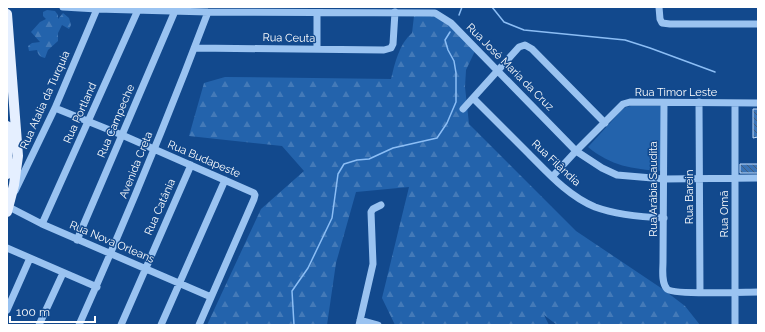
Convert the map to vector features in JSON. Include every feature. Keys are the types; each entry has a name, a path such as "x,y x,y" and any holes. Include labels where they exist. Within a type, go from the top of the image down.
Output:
{"main road":[{"path":"7,14 18,143 17,171 9,206"},
{"path":"7,126 7,174"}],"street":[{"name":"Rua José Maria da Cruz","path":"63,7 175,11 199,10 208,12 429,12 440,15 450,23 498,70 576,151 602,168 617,175 664,179 758,178"},
{"path":"659,7 660,19 662,23 758,24"},
{"name":"Rua Atalia da Turquia","path":"9,206 55,108 98,9"},
{"name":"Rua Portland","path":"42,224 138,10"},
{"name":"Rua Campeche","path":"77,240 175,11"},
{"name":"Rua Ceuta","path":"194,48 384,50 391,48 394,44 398,11"},
{"name":"Avenida Creta","path":"80,325 154,150 208,12"},
{"path":"317,13 317,49"},
{"path":"463,109 523,45 528,46 605,122"},
{"name":"Rua Filândia","path":"473,98 568,191 594,206 616,213 664,218"},
{"name":"Rua Timor Leste","path":"552,177 623,104 630,102 758,103"},
{"name":"Rua Barein","path":"699,102 700,292"},
{"name":"Rua Arábia Saudita","path":"664,103 664,285 669,291 700,292"},
{"name":"Rua Omã","path":"735,103 735,325"},
{"name":"Rua Budapeste","path":"55,108 191,165 252,192 255,195 211,297"},
{"name":"Rua Catânia","path":"122,325 145,268 191,165"},
{"path":"161,325 225,180"},
{"path":"378,325 360,323 373,264 371,212 381,204"},
{"name":"Rua Nova Orleans","path":"9,206 42,224 77,240 179,282 211,297"},
{"path":"7,248 96,287"},
{"path":"7,310 30,258"},
{"path":"39,325 63,273"},
{"path":"700,292 758,292"},
{"path":"199,325 211,297"}],"green space":[{"path":"47,10 55,11 58,15 58,19 63,13 69,18 71,25 69,29 62,25 58,33 58,41 48,50 45,58 40,56 37,50 29,51 28,46 32,43 40,42 31,32 40,22 46,19 43,16 43,12"},
{"path":"432,15 449,25 475,51 466,70 465,87 469,124 576,231 664,290 685,306 700,325 557,325 544,315 549,325 395,325 382,298 409,187 356,192 336,263 327,325 207,325 261,209 304,171 282,146 189,136 204,83 225,77 391,79 401,48 412,33 414,16"},
{"path":"661,106 661,171 631,168 605,158 588,147 621,111 626,107"}],"building":[{"path":"753,109 758,109 758,137 753,138"},
{"path":"740,164 758,164 758,173 740,173"}],"waterway":[{"path":"459,15 462,7"},
{"path":"492,7 504,22 524,30 625,40 715,72"},
{"path":"294,325 292,291 308,268 332,218 338,174 344,164 357,160 369,159 393,148 437,138 447,123 456,102 456,73 454,61 445,40 450,32"}]}
